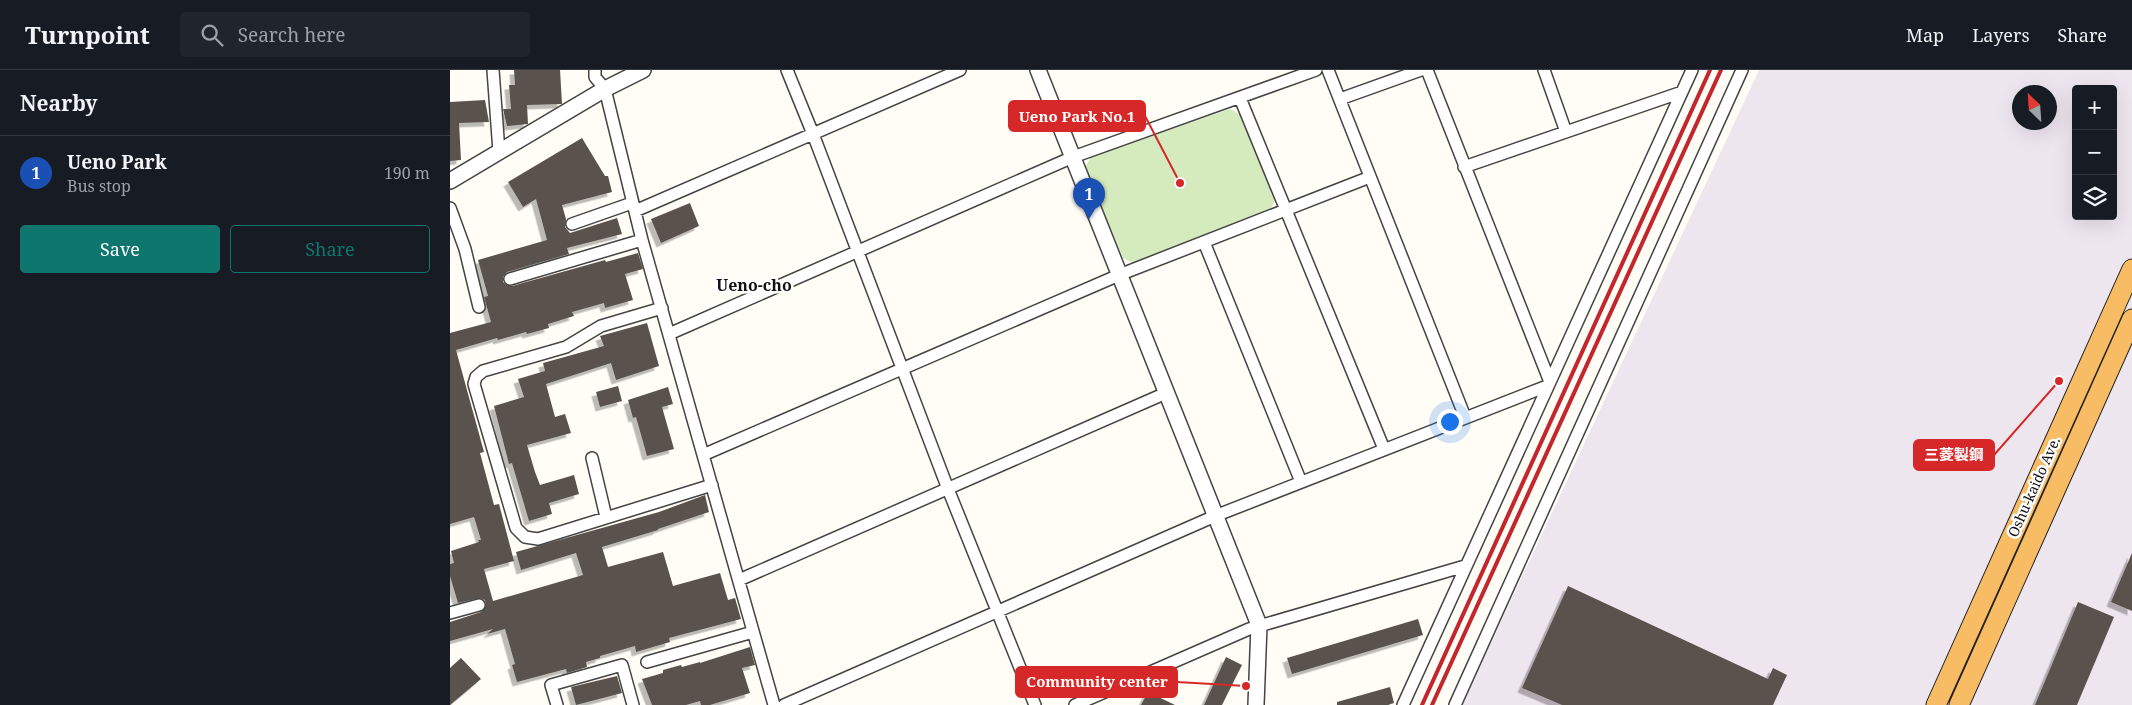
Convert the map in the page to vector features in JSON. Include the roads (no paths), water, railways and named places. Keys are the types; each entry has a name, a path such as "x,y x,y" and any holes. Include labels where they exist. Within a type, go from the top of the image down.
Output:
{"highway":[{"name":"Oshu-kaido Ave.","path":"1936,705 2131,273"},
{"name":"Oshu-kaido Ave.","path":"1959,705 2132,320"}],"street":[{"path":"494,70 499,152"},
{"path":"595,70 595,77 606,89 642,240 774,705"},
{"path":"450,181 606,89 643,70"},
{"path":"787,70 948,489 1035,705"},
{"path":"572,224 634,207 813,134 960,70"},
{"path":"1038,70 1259,625 1256,705"},
{"path":"669,334 1073,157 1316,70"},
{"path":"1328,70 1465,417"},
{"path":"1340,99 1421,70"},
{"path":"1427,70 1550,382"},
{"path":"1544,70 1566,132"},
{"path":"1403,705 1692,70"},
{"path":"1455,705 1742,70"},
{"path":"1464,167 1682,92"},
{"path":"1240,98 1384,449"},
{"path":"703,455 1120,275 1370,176"},
{"path":"450,208 465,249 479,306"},
{"path":"510,278 642,240"},
{"path":"1204,242 1301,482"},
{"path":"662,308 601,326 566,347 483,371 476,377 474,384 516,528 525,537 538,539 712,485"},
{"path":"784,705 1215,516 1547,386 1550,382"},
{"path":"739,580 1166,393"},
{"path":"592,458 606,517"},
{"path":"1075,705 1259,625 1465,566"},
{"path":"450,613 479,605"},
{"path":"647,662 753,632"},
{"path":"557,705 551,685 622,665 632,705"}],"railway":[{"path":"1422,705 1710,70"},
{"path":"1432,705 1721,70"}],"place":[{"name":"Ueno Park No.1","path":"1180,183"},
{"name":"Ueno Park","path":"1089,219"},
{"name":"三菱製鋼","path":"2059,381"},
{"name":"Community center","path":"1246,686"}],"district":[{"name":"Ueno-cho","path":"754,285"}]}
